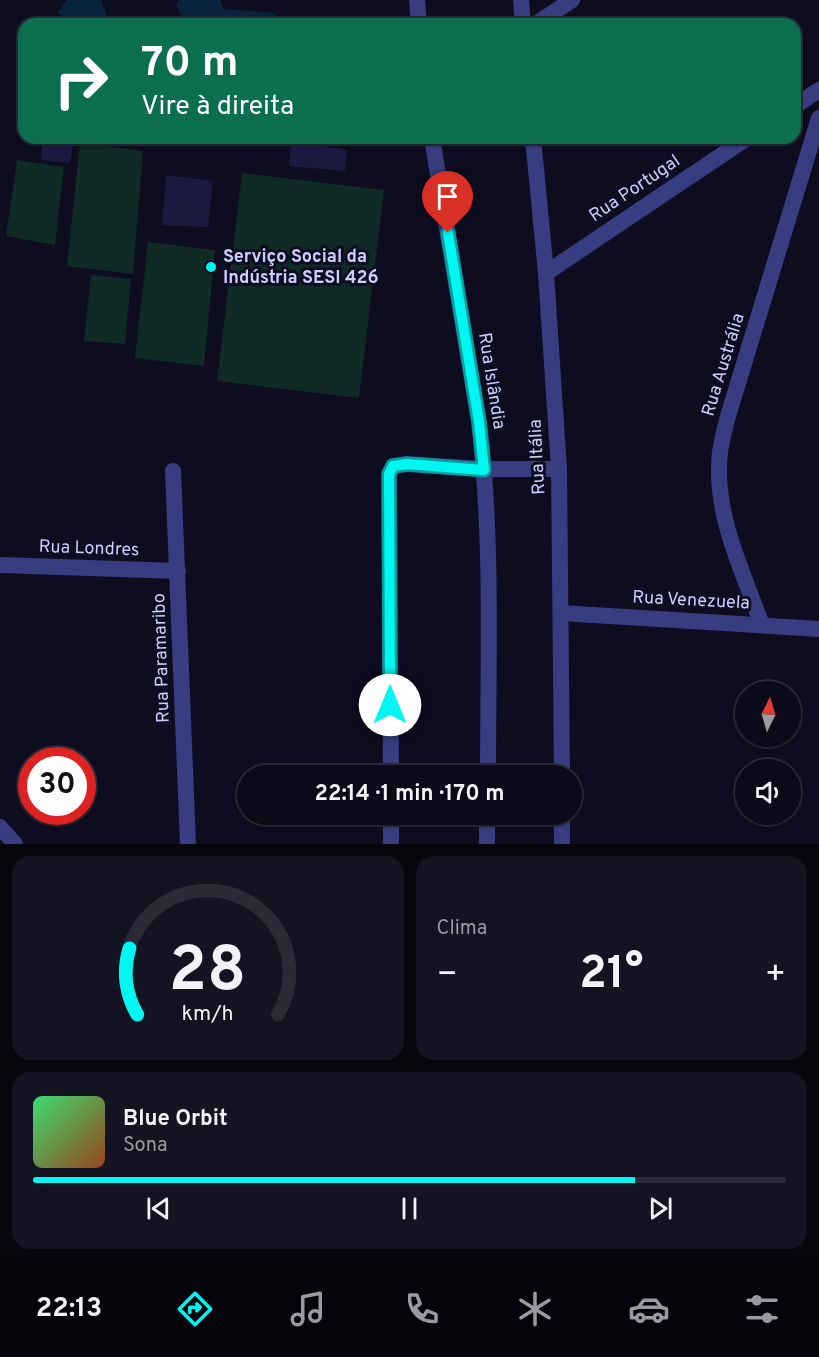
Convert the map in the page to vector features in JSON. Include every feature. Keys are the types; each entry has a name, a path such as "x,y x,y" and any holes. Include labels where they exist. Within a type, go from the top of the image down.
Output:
{"street":[{"path":"417,0 418,18"},
{"path":"521,0 522,18"},
{"path":"545,18 572,0"},
{"path":"801,102 819,90"},
{"name":"Rua Austrália","path":"762,625 730,538 720,476 720,451 728,416 819,118"},
{"name":"Rua Islândia","path":"433,144 479,422 484,470 488,564 488,765"},
{"name":"Rua Itália","path":"534,144 546,273 559,469 562,765"},
{"name":"Rua Portugal","path":"546,273 738,144"},
{"path":"391,765 389,474 393,466 407,464 484,470 559,469"},
{"name":"Rua Paramaribo","path":"173,471 189,844"},
{"name":"Rua Londres","path":"0,565 178,571"},
{"name":"Rua Venezuela","path":"561,613 819,629"},
{"path":"391,825 391,844"},
{"path":"487,844 488,825"},
{"path":"562,825 562,844"},
{"path":"0,826 15,844"}],"green space":[{"path":"80,144 143,151 133,274 67,266"},
{"path":"17,160 64,167 55,245 6,236"},
{"path":"242,173 384,190 359,398 217,381"},
{"path":"148,242 215,250 204,366 135,358"},
{"path":"91,275 131,279 125,344 84,341"}],"water":[{"path":"67,0 101,0 107,16 131,18 61,18 58,11"},
{"path":"179,0 220,0 224,9 275,13 276,18 182,18 176,5"}],"building":[{"path":"42,144 73,145 70,163 41,160"},
{"path":"291,144 313,144 347,150 345,171 289,166"},
{"path":"166,175 213,181 208,227 162,225"}],"place":[{"name":"Serviço Social da Indústria SESI 426","path":"211,267"}],"route":[{"path":"390,705 389,474 393,466 407,464 484,470 479,422 448,233"}]}
